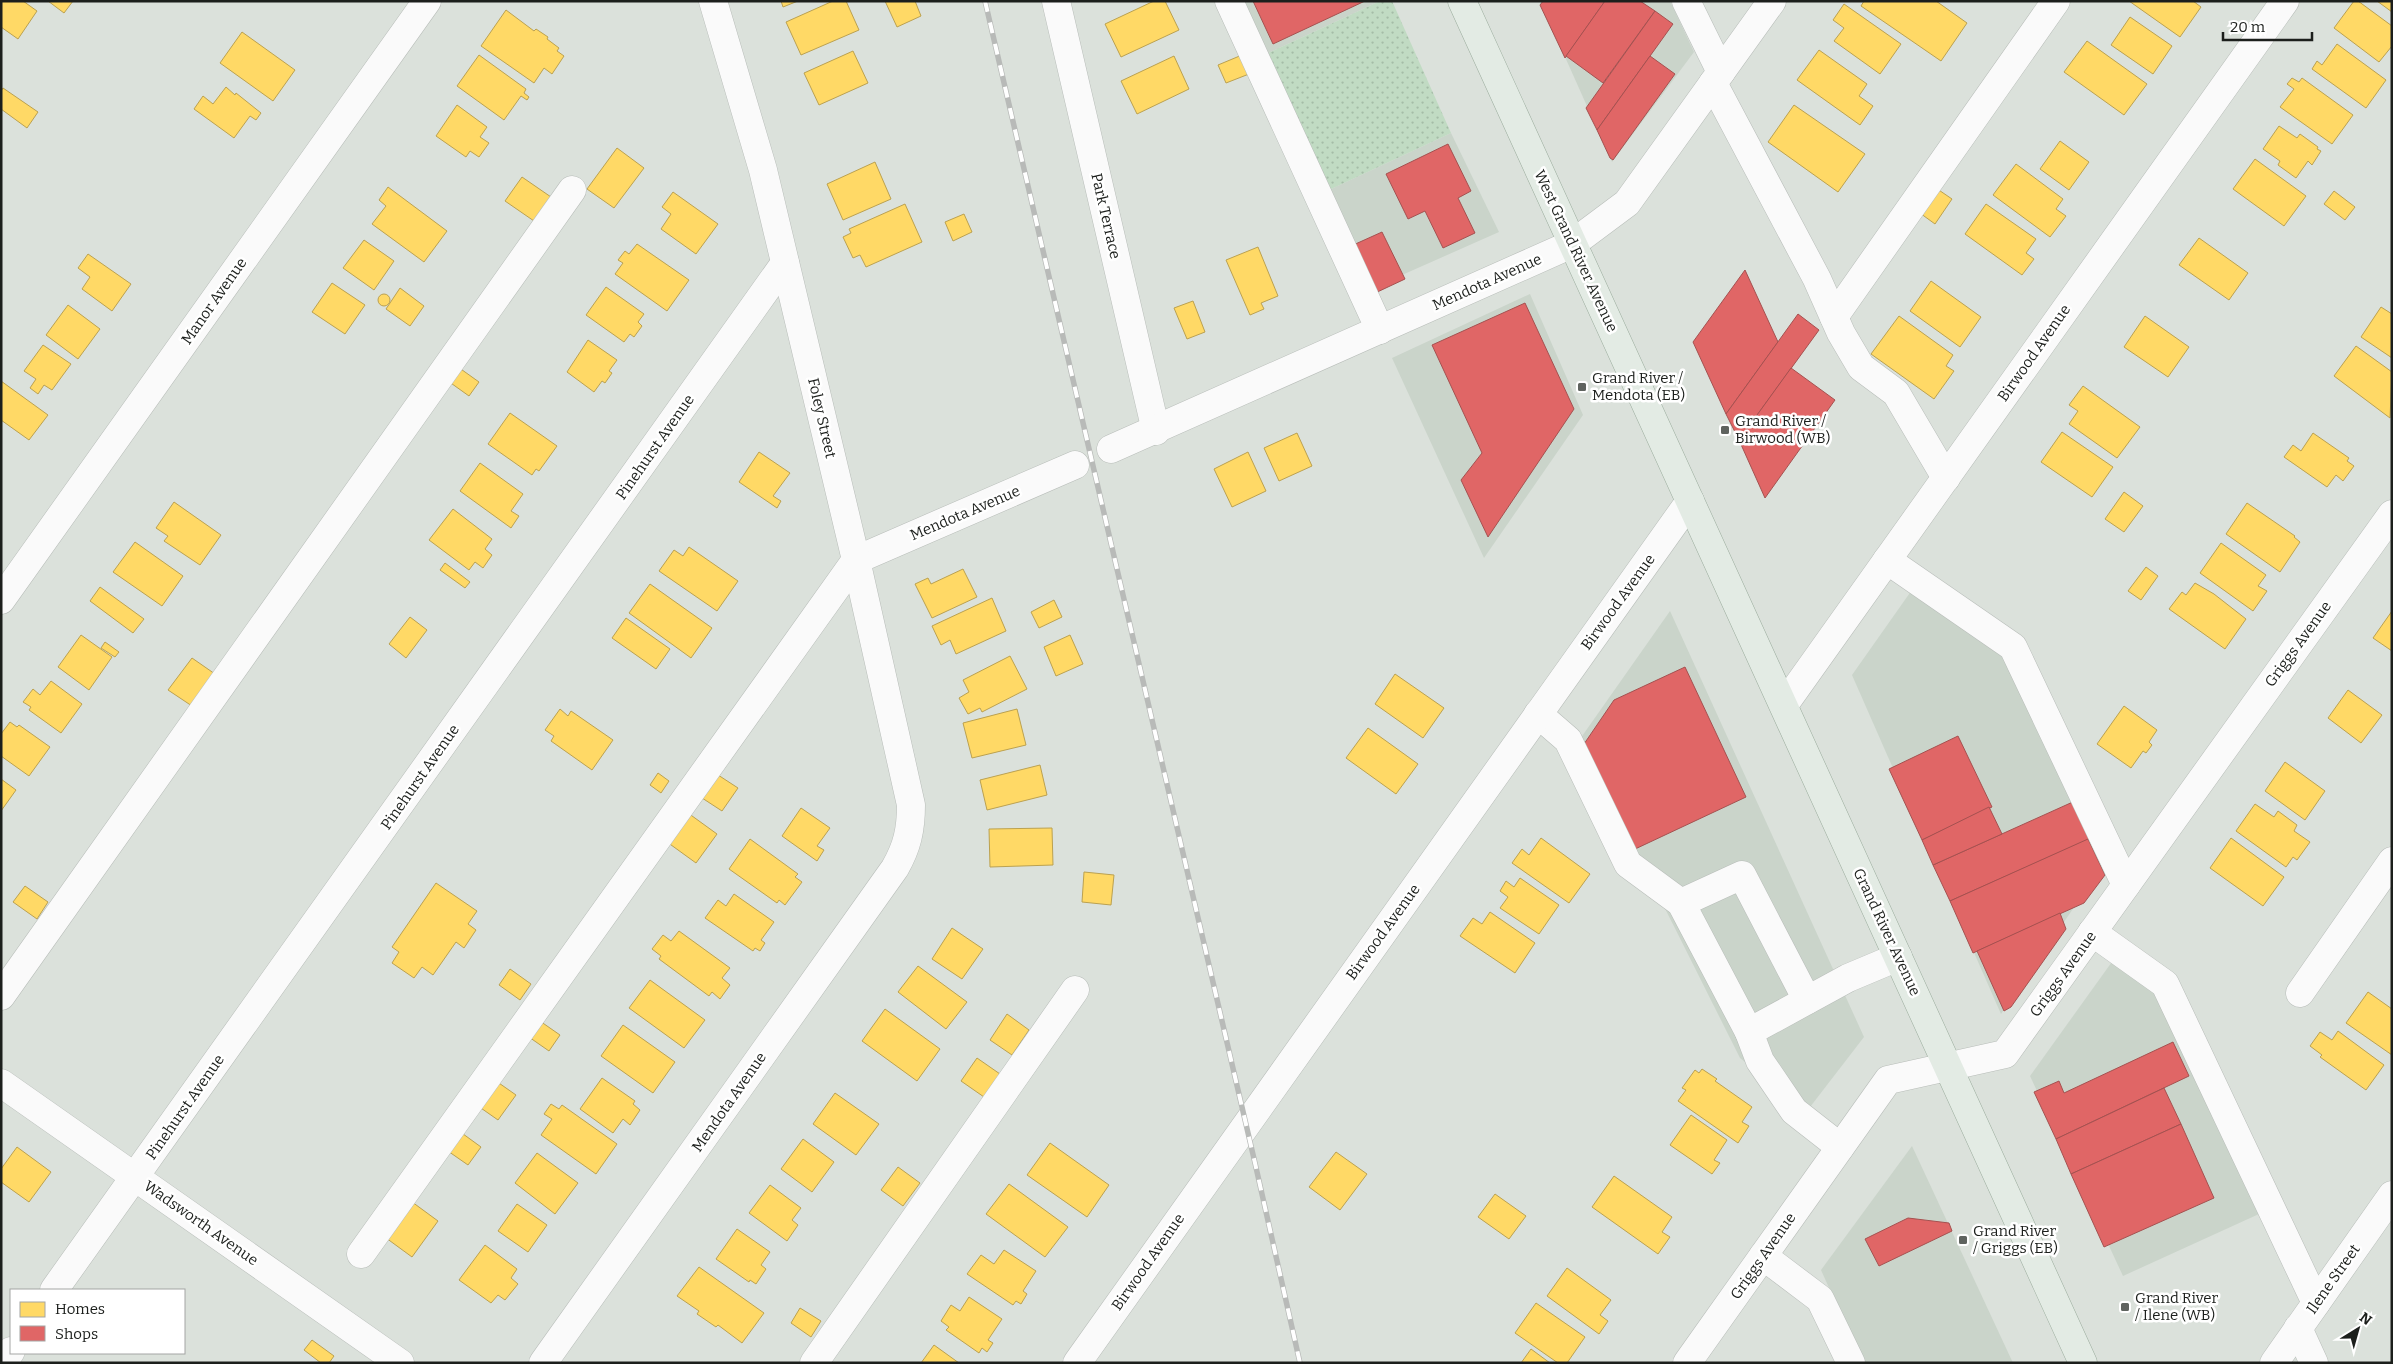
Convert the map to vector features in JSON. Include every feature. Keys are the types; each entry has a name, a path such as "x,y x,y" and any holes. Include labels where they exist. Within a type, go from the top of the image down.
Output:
{"main road":[{"name":"West Grand River Avenue","path":"1462,1 1690,501"},
{"name":"Grand River Avenue","path":"1690,501 2083,1363"}],"street":[{"name":"Manor Avenue","path":"1,600 427,1"},
{"name":"Foley Street","path":"713,1 763,170 856,560 911,805 909,838"},
{"name":"Park Terrace","path":"1056,1 1156,431"},
{"path":"1229,1 1380,330"},
{"path":"1686,1 1717,77 1834,317 1861,368 1896,393 1946,478"},
{"name":"Mendota Avenue","path":"1111,449 1156,431 1572,244 1627,203 1772,1"},
{"path":"1834,317 2056,1"},
{"name":"Birwood Avenue","path":"1784,706 2285,1"},
{"path":"1,996 572,190"},
{"name":"Pinehurst Avenue","path":"55,1289 785,263"},
{"name":"Mendota Avenue","path":"856,560 1075,465"},
{"name":"Birwood Avenue","path":"1077,1363 1690,501"},
{"name":"Griggs Avenue","path":"1687,1363 1888,1080 1948,1065 2005,1054 2392,514"},
{"path":"361,1254 856,560"},
{"path":"1887,560 2013,647 2126,885"},
{"path":"1538,714 1568,740 1628,864 1681,903 1749,1032 1760,1061 1794,1111 1840,1147"},
{"name":"Mendota Avenue","path":"543,1363 895,868 906,849 909,838"},
{"path":"2300,993 2392,861"},
{"path":"1681,903 1742,875 1807,1000"},
{"path":"2092,932 2165,984 2316,1303"},
{"path":"1749,1032 1848,978 1898,957"},
{"path":"814,1363 1075,990"},
{"name":"Wadsworth Avenue","path":"1,1083 400,1363"},
{"name":"Ilene Street","path":"2274,1363 2392,1195"},
{"path":"1763,1256 1820,1299 1851,1363"},
{"path":"2298,1328 2314,1363"},
{"path":"2,1363 10,1351"}],"shaded area":[{"path":"1242,1 1380,1 1266,54"},
{"path":"1540,1 1670,1 1694,52 1612,162"},
{"path":"1451,133 1499,232 1375,287 1329,190"},
{"path":"1530,294 1583,415 1484,558 1392,358"},
{"path":"1914,587 2002,647 2105,862 2001,1014 1852,675"},
{"path":"1670,611 1864,1037 1807,1111 1740,1058 1580,739"},
{"path":"2114,959 2155,988 2259,1214 2123,1276 2030,1076"},
{"path":"1912,1146 2013,1363 1863,1363 1821,1270"}],"green space":[{"path":"1380,1 1392,1 1451,133 1329,190 1266,54"}],"building: Homes":[{"path":"1,1 23,1 37,11 18,39 1,27"},
{"path":"48,1 73,1 64,13"},
{"path":"781,1 798,1 783,7"},
{"path":"833,1 846,1 859,30 801,55 786,22"},
{"path":"885,1 915,1 921,16 897,27"},
{"path":"1154,1 1165,1 1179,30 1121,57 1105,24"},
{"path":"1864,1 1936,1 1967,23 1941,61 1861,6"},
{"path":"2129,1 2193,1 2201,7 2180,37"},
{"path":"2354,1 2358,1 2392,26 2392,46 2379,62 2334,28"},
{"path":"2377,1 2392,1 2392,12"},
{"path":"1844,4 1901,44 1880,74 1834,41 1844,28 1833,20"},
{"path":"506,10 534,31 536,29 548,37 547,39 559,48 557,51 564,56 552,74 544,68 534,83 481,46"},
{"path":"2130,17 2172,46 2153,74 2111,45"},
{"path":"242,32 295,70 273,101 220,63"},
{"path":"2087,41 2147,84 2124,115 2064,72"},
{"path":"2337,44 2386,80 2366,108 2312,69 2317,61 2322,65"},
{"path":"1819,50 1867,84 1859,96 1873,106 1860,125 1797,80"},
{"path":"853,51 868,83 819,105 804,73"},
{"path":"479,55 526,89 524,93 529,97 527,100 521,96 504,120 457,86"},
{"path":"1242,55 1249,74 1226,83 1218,65"},
{"path":"1174,56 1189,89 1137,114 1121,81"},
{"path":"2292,78 2299,82 2302,78 2353,115 2332,144 2280,107 2294,89 2287,84"},
{"path":"226,87 261,113 256,120 250,116 234,138 194,109 203,96 213,104"},
{"path":"3,88 38,112 27,128 1,109 1,91"},
{"path":"457,105 487,127 480,137 489,143 479,157 470,151 466,157 436,136"},
{"path":"1794,105 1865,154 1838,192 1768,142"},
{"path":"2279,126 2297,138 2300,134 2321,151 2312,165 2308,161 2296,178 2278,165 2280,161 2263,149"},
{"path":"2060,141 2089,162 2069,190 2040,169"},
{"path":"617,148 644,168 614,208 587,189"},
{"path":"2255,159 2306,196 2284,226 2233,189"},
{"path":"875,162 891,199 843,220 827,184"},
{"path":"2016,164 2063,199 2056,209 2066,216 2050,237 1993,195"},
{"path":"522,177 551,197 534,221 505,201"},
{"path":"1930,184 1952,199 1935,224 1913,208"},
{"path":"388,187 447,231 424,262 372,224 386,206 379,200"},
{"path":"2334,191 2355,207 2345,220 2324,204"},
{"path":"673,192 718,224 696,254 661,229 671,214 662,207"},
{"path":"905,204 922,242 866,267 860,255 853,258 843,237 851,233 849,229"},
{"path":"1986,204 2036,239 2026,253 2034,259 2022,275 1965,234"},
{"path":"964,214 972,232 953,241 945,222"},
{"path":"2199,238 2248,273 2229,300 2179,265"},
{"path":"364,240 394,261 374,290 343,268"},
{"path":"637,244 689,280 667,311 615,274 623,263 618,260 625,251 629,254"},
{"path":"1258,247 1278,296 1261,303 1264,309 1250,315 1226,260"},
{"path":"88,254 131,284 112,311 82,289 90,277 78,268"},
{"path":"1931,281 1981,317 1960,347 1910,311"},
{"path":"332,283 365,305 345,334 312,312"},
{"path":"606,287 644,314 638,322 642,326 634,337 630,334 624,342 586,315"},
{"path":"400,288 424,306 410,326 386,309"},
{"path":"382,294 386,294 390,300 386,306 382,306 378,302 378,298"},
{"path":"1193,301 1205,332 1187,339 1174,308"},
{"path":"68,305 100,329 78,359 46,335"},
{"path":"2381,307 2392,314 2392,358 2361,337"},
{"path":"1899,316 1953,355 1946,366 1954,371 1934,399 1871,354"},
{"path":"2145,316 2189,347 2168,377 2124,347"},
{"path":"588,340 617,360 609,371 612,373 605,383 602,381 594,392 567,372"},
{"path":"43,345 71,364 52,390 44,385 38,394 30,388 36,379 24,371"},
{"path":"2356,346 2392,372 2390,418 2334,376"},
{"path":"458,367 479,382 469,396 448,381"},
{"path":"1,381 48,415 29,440 1,420"},
{"path":"2083,386 2140,427 2117,458 2069,424 2078,411 2069,405"},
{"path":"510,413 557,446 539,471 536,469 532,475 488,444"},
{"path":"2062,432 2113,467 2092,497 2041,462"},
{"path":"1297,433 1312,466 1279,481 1264,448"},
{"path":"2313,433 2349,458 2347,461 2354,466 2343,481 2336,475 2327,487 2284,457 2293,445 2301,451"},
{"path":"759,452 790,473 773,496 781,501 777,508 739,482"},
{"path":"1248,452 1266,491 1232,507 1214,469"},
{"path":"480,463 523,494 511,511 519,516 511,528 460,491"},
{"path":"2124,492 2143,506 2124,532 2105,519"},
{"path":"174,502 221,535 200,565 164,541 168,536 156,528"},
{"path":"2247,503 2295,536 2300,542 2280,572 2226,534"},
{"path":"453,509 492,539 485,549 492,555 483,568 475,562 469,570 429,540"},
{"path":"135,542 183,576 162,606 113,572"},
{"path":"2221,543 2266,575 2258,586 2267,591 2253,611 2200,573"},
{"path":"689,547 738,581 717,611 659,571 674,550 683,556"},
{"path":"445,563 470,582 465,588 440,570"},
{"path":"2146,567 2158,576 2141,600 2128,591"},
{"path":"963,569 977,597 932,618 915,584 928,578 931,584"},
{"path":"2195,583 2214,594 2246,619 2225,649 2169,609 2182,592 2186,595"},
{"path":"650,584 712,628 691,658 629,613"},
{"path":"100,587 144,619 133,633 90,601"},
{"path":"992,598 1006,631 956,654 950,640 941,645 932,626"},
{"path":"1054,600 1062,617 1039,628 1031,612"},
{"path":"2392,611 2392,651 2373,638"},
{"path":"410,617 427,630 406,658 389,644"},
{"path":"626,618 670,649 656,669 612,638"},
{"path":"81,635 112,657 89,690 58,667"},
{"path":"1070,635 1083,664 1056,676 1044,647"},
{"path":"105,642 119,652 115,657 101,648"},
{"path":"1010,656 1027,689 982,712 980,708 968,714 959,698 969,692 963,680"},
{"path":"192,658 215,674 192,706 168,690"},
{"path":"1395,674 1444,708 1423,738 1375,704"},
{"path":"51,681 82,704 61,733 29,710 31,707 23,702 33,689 40,695"},
{"path":"2348,690 2382,715 2361,743 2328,718"},
{"path":"2124,706 2157,730 2149,742 2152,745 2146,753 2143,751 2131,768 2097,744"},
{"path":"560,709 568,716 571,711 613,740 592,770 551,741 554,736 545,730"},
{"path":"1017,709 1026,745 972,758 963,723"},
{"path":"10,722 17,727 19,725 50,747 29,776 1,756 1,734"},
{"path":"1368,728 1418,764 1396,794 1346,758"},
{"path":"2285,762 2325,791 2305,820 2265,791"},
{"path":"1040,765 1047,795 987,810 980,780"},
{"path":"658,773 669,781 661,793 650,785"},
{"path":"715,773 738,788 722,811 699,796"},
{"path":"1,779 16,790 1,811"},
{"path":"2255,804 2274,817 2278,811 2297,825 2294,831 2310,842 2297,860 2293,857 2286,867 2236,831"},
{"path":"801,808 830,828 817,846 824,850 817,861 782,836"},
{"path":"688,813 717,834 696,863 667,842"},
{"path":"1052,828 1053,865 990,867 989,829"},
{"path":"1541,838 1590,874 1569,903 1512,863 1522,849 1529,855"},
{"path":"2231,838 2284,877 2263,906 2210,868"},
{"path":"750,839 798,874 795,877 802,882 785,905 779,900 777,903 729,869"},
{"path":"1084,872 1114,875 1111,905 1082,902"},
{"path":"1520,878 1559,905 1539,934 1500,908 1508,897 1500,891 1506,881 1514,887"},
{"path":"436,883 477,911 468,924 476,930 464,948 456,942 433,975 422,967 414,978 392,963 399,952 392,947"},
{"path":"25,886 48,902 37,919 13,902"},
{"path":"734,894 774,922 761,940 765,943 760,951 755,948 753,951 705,918 718,900 726,906"},
{"path":"1490,912 1535,943 1515,973 1460,936 1473,918 1482,924"},
{"path":"952,928 983,949 962,979 932,959"},
{"path":"679,931 730,968 722,978 730,985 720,999 712,992 709,996 659,959 661,956 652,949 663,935 671,941"},
{"path":"918,966 967,1002 946,1029 898,992"},
{"path":"510,969 531,984 520,1000 499,985"},
{"path":"650,980 705,1020 684,1048 629,1008"},
{"path":"2368,992 2392,1009 2392,1055 2346,1023"},
{"path":"885,1009 940,1049 917,1081 862,1041"},
{"path":"1007,1014 1029,1030 1012,1055 990,1040"},
{"path":"537,1019 560,1035 549,1051 526,1035"},
{"path":"623,1025 675,1062 653,1093 601,1056"},
{"path":"2338,1031 2384,1065 2366,1090 2320,1057 2322,1055 2310,1046 2320,1032 2332,1040"},
{"path":"977,1058 1000,1074 984,1097 961,1081"},
{"path":"1702,1069 1717,1079 1715,1081 1752,1107 1742,1122 1749,1126 1738,1143 1678,1101 1686,1090 1682,1088 1695,1070 1699,1073"},
{"path":"602,1078 635,1101 633,1104 640,1110 630,1125 623,1119 613,1133 580,1109"},
{"path":"496,1081 516,1095 498,1120 478,1106"},
{"path":"835,1093 879,1124 856,1155 813,1124"},
{"path":"551,1104 559,1109 562,1105 617,1144 596,1174 541,1135 552,1119 544,1114"},
{"path":"1691,1115 1727,1140 1714,1160 1720,1163 1712,1174 1670,1145"},
{"path":"459,1131 481,1147 468,1165 445,1149"},
{"path":"803,1139 834,1162 812,1192 781,1169"},
{"path":"1050,1143 1109,1185 1087,1217 1027,1175"},
{"path":"17,1147 51,1172 29,1202 1,1182 1,1169"},
{"path":"1336,1152 1367,1174 1340,1210 1309,1187"},
{"path":"537,1153 578,1183 555,1214 515,1183"},
{"path":"898,1167 920,1183 903,1206 881,1190"},
{"path":"1614,1176 1672,1217 1662,1232 1670,1237 1658,1254 1592,1207"},
{"path":"1009,1184 1068,1227 1045,1257 986,1214"},
{"path":"770,1185 801,1208 792,1220 798,1225 787,1241 749,1213"},
{"path":"1495,1194 1526,1216 1509,1239 1478,1217"},
{"path":"408,1199 438,1221 412,1257 382,1235"},
{"path":"517,1204 547,1225 528,1252 498,1231"},
{"path":"737,1229 770,1252 761,1265 766,1269 756,1284 750,1280 749,1282 716,1259"},
{"path":"485,1245 517,1269 511,1278 518,1284 505,1300 498,1295 491,1303 459,1280"},
{"path":"1004,1250 1036,1271 1023,1291 1027,1294 1021,1304 1016,1301 1013,1305 967,1274 981,1255 994,1264"},
{"path":"699,1267 764,1313 742,1343 718,1325 716,1327 697,1314 699,1311 677,1296"},
{"path":"1567,1268 1611,1300 1600,1315 1608,1321 1599,1334 1547,1296"},
{"path":"969,1297 1002,1319 988,1340 993,1343 987,1352 982,1348 979,1353 946,1330 949,1327 941,1321 951,1305 960,1311"},
{"path":"1536,1303 1585,1337 1567,1363 1558,1363 1515,1333"},
{"path":"800,1308 821,1321 811,1337 791,1323"},
{"path":"312,1340 334,1356 329,1363 321,1363 304,1350"},
{"path":"934,1345 959,1363 921,1363"},
{"path":"1531,1349 1550,1363 1521,1363"}],"building: Shops":[{"path":"1253,1 1365,1 1273,44"},
{"path":"1543,1 1605,1 1565,58 1540,5"},
{"path":"1605,1 1640,1 1655,11 1603,83 1566,56"},
{"path":"1655,11 1673,24 1597,130 1586,108"},
{"path":"1650,56 1675,74 1613,160 1610,158 1597,130"},
{"path":"1448,144 1471,191 1458,198 1475,233 1443,248 1425,211 1408,219 1386,174"},
{"path":"1382,232 1405,279 1373,294 1351,246"},
{"path":"1745,270 1778,342 1726,414 1693,342"},
{"path":"1525,303 1574,409 1488,537 1461,480 1482,453 1432,345"},
{"path":"1798,314 1819,330 1739,440 1726,414"},
{"path":"1791,368 1835,400 1765,498 1739,440"},
{"path":"1685,667 1746,797 1633,850 1584,744 1614,700"},
{"path":"1958,736 1992,807 1922,840 1889,769"},
{"path":"2075,801 2092,838 1950,901 1933,865"},
{"path":"1989,807 2002,834 1933,865 1922,840"},
{"path":"2088,839 2105,875 2084,903 1973,953 1950,901"},
{"path":"2060,913 2066,929 2011,1007 2004,1011 1977,951"},
{"path":"2173,1042 2189,1076 2056,1139 2034,1092 2059,1081 2064,1093"},
{"path":"2164,1088 2181,1124 2071,1174 2056,1139"},
{"path":"2181,1124 2214,1198 2104,1247 2071,1174"},
{"path":"1908,1218 1949,1223 1952,1231 1879,1266 1865,1239"}],"railway":[{"path":"985,1 1300,1363"}],"place":[{"name":"Grand River / Mendota (EB)","path":"1582,387"},
{"name":"Grand River / Birwood (WB)","path":"1725,430"},
{"name":"Grand River / Griggs (EB)","path":"1963,1240"},
{"name":"Grand River / Ilene (WB)","path":"2125,1307"}]}
